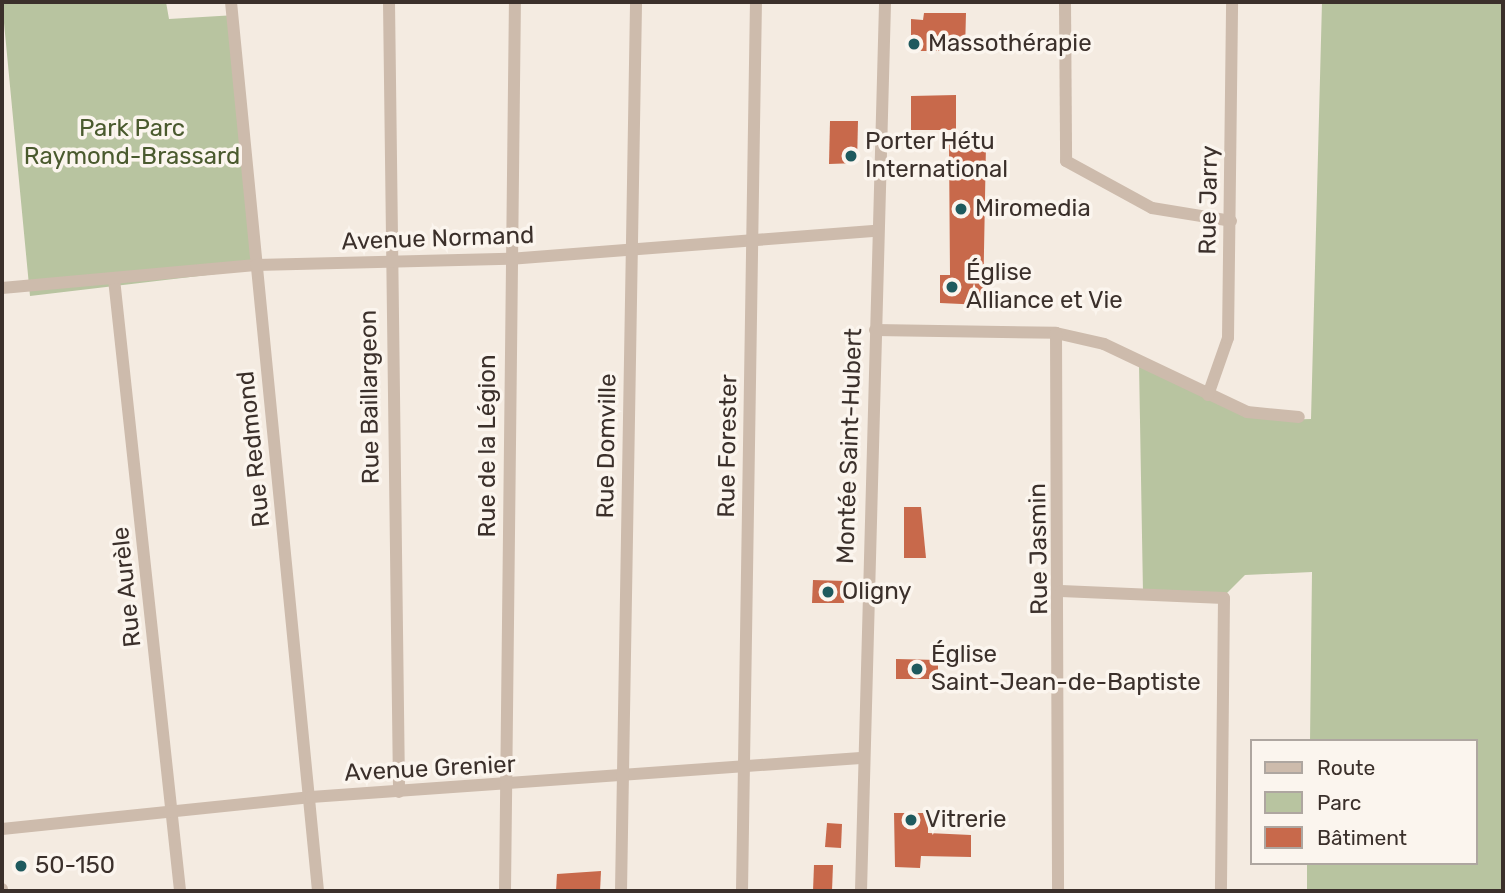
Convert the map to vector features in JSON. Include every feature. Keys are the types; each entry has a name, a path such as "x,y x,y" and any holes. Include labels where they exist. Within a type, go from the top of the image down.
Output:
{"street":[{"name":"Rue Redmond","path":"231,2 311,797 318,891"},
{"name":"Rue Baillargeon","path":"389,2 388,263 399,792"},
{"name":"Rue de la Légion","path":"505,891 508,787 509,259 515,2"},
{"name":"Rue Domville","path":"621,891 636,2"},
{"name":"Rue Forester","path":"742,891 756,2"},
{"name":"Montée Saint-Hubert","path":"861,891 876,231 885,2"},
{"path":"1065,2 1066,162 1152,208 1231,221"},
{"name":"Rue Jarry","path":"1208,395 1228,338 1233,2"},
{"name":"Avenue Normand","path":"2,288 256,265 509,259 876,231"},
{"name":"Rue Aurèle","path":"114,279 180,891"},
{"path":"875,330 1056,333 1104,344 1247,412 1300,417"},
{"name":"Rue Jasmin","path":"1056,333 1062,591 1058,891"},
{"path":"1062,591 1224,598 1221,891"},
{"name":"Avenue Grenier","path":"2,829 311,797 508,787 862,758"}],"green space":[{"name":"Park Parc Raymond-Brassard","path":"2,2 166,2 169,19 236,15 259,269 30,296"},
{"path":"1322,2 1503,2 1503,891 1307,891 1307,865 1477,865 1477,739 1310,739 1312,572 1245,575 1223,597 1143,593 1139,364 1277,420 1311,419"}],"building":[{"path":"924,13 966,13 965,51 911,51 911,19 923,20"},
{"path":"956,95 956,130 911,130 911,96"},
{"path":"830,121 858,121 857,163 829,164"},
{"path":"949,143 986,144 983,305 940,303 940,275 950,275"},
{"path":"904,507 921,507 926,558 904,558"},
{"name":"Oligny","path":"813,580 845,581 844,603 812,603"},
{"name":"Église Saint-Jean-de-Baptiste","path":"896,659 938,660 938,679 896,679"},
{"path":"894,813 928,813 928,833 971,835 971,857 921,856 920,868 895,867"},
{"path":"827,823 842,824 841,848 825,847"},
{"path":"814,865 833,865 832,891 813,891"},
{"path":"601,871 600,891 556,891 557,874"}],"place":[{"name":"Massothérapie","path":"914,44"},
{"name":"Porter Hétu International","path":"851,156"},
{"name":"Miromedia","path":"961,209"},
{"name":"Église Alliance et Vie","path":"952,287"},
{"name":"Oligny","path":"828,592"},
{"name":"Église Saint-Jean-de-Baptiste","path":"917,669"},
{"name":"Vitrerie","path":"911,820"},
{"name":"50-150","path":"21,866"}]}
